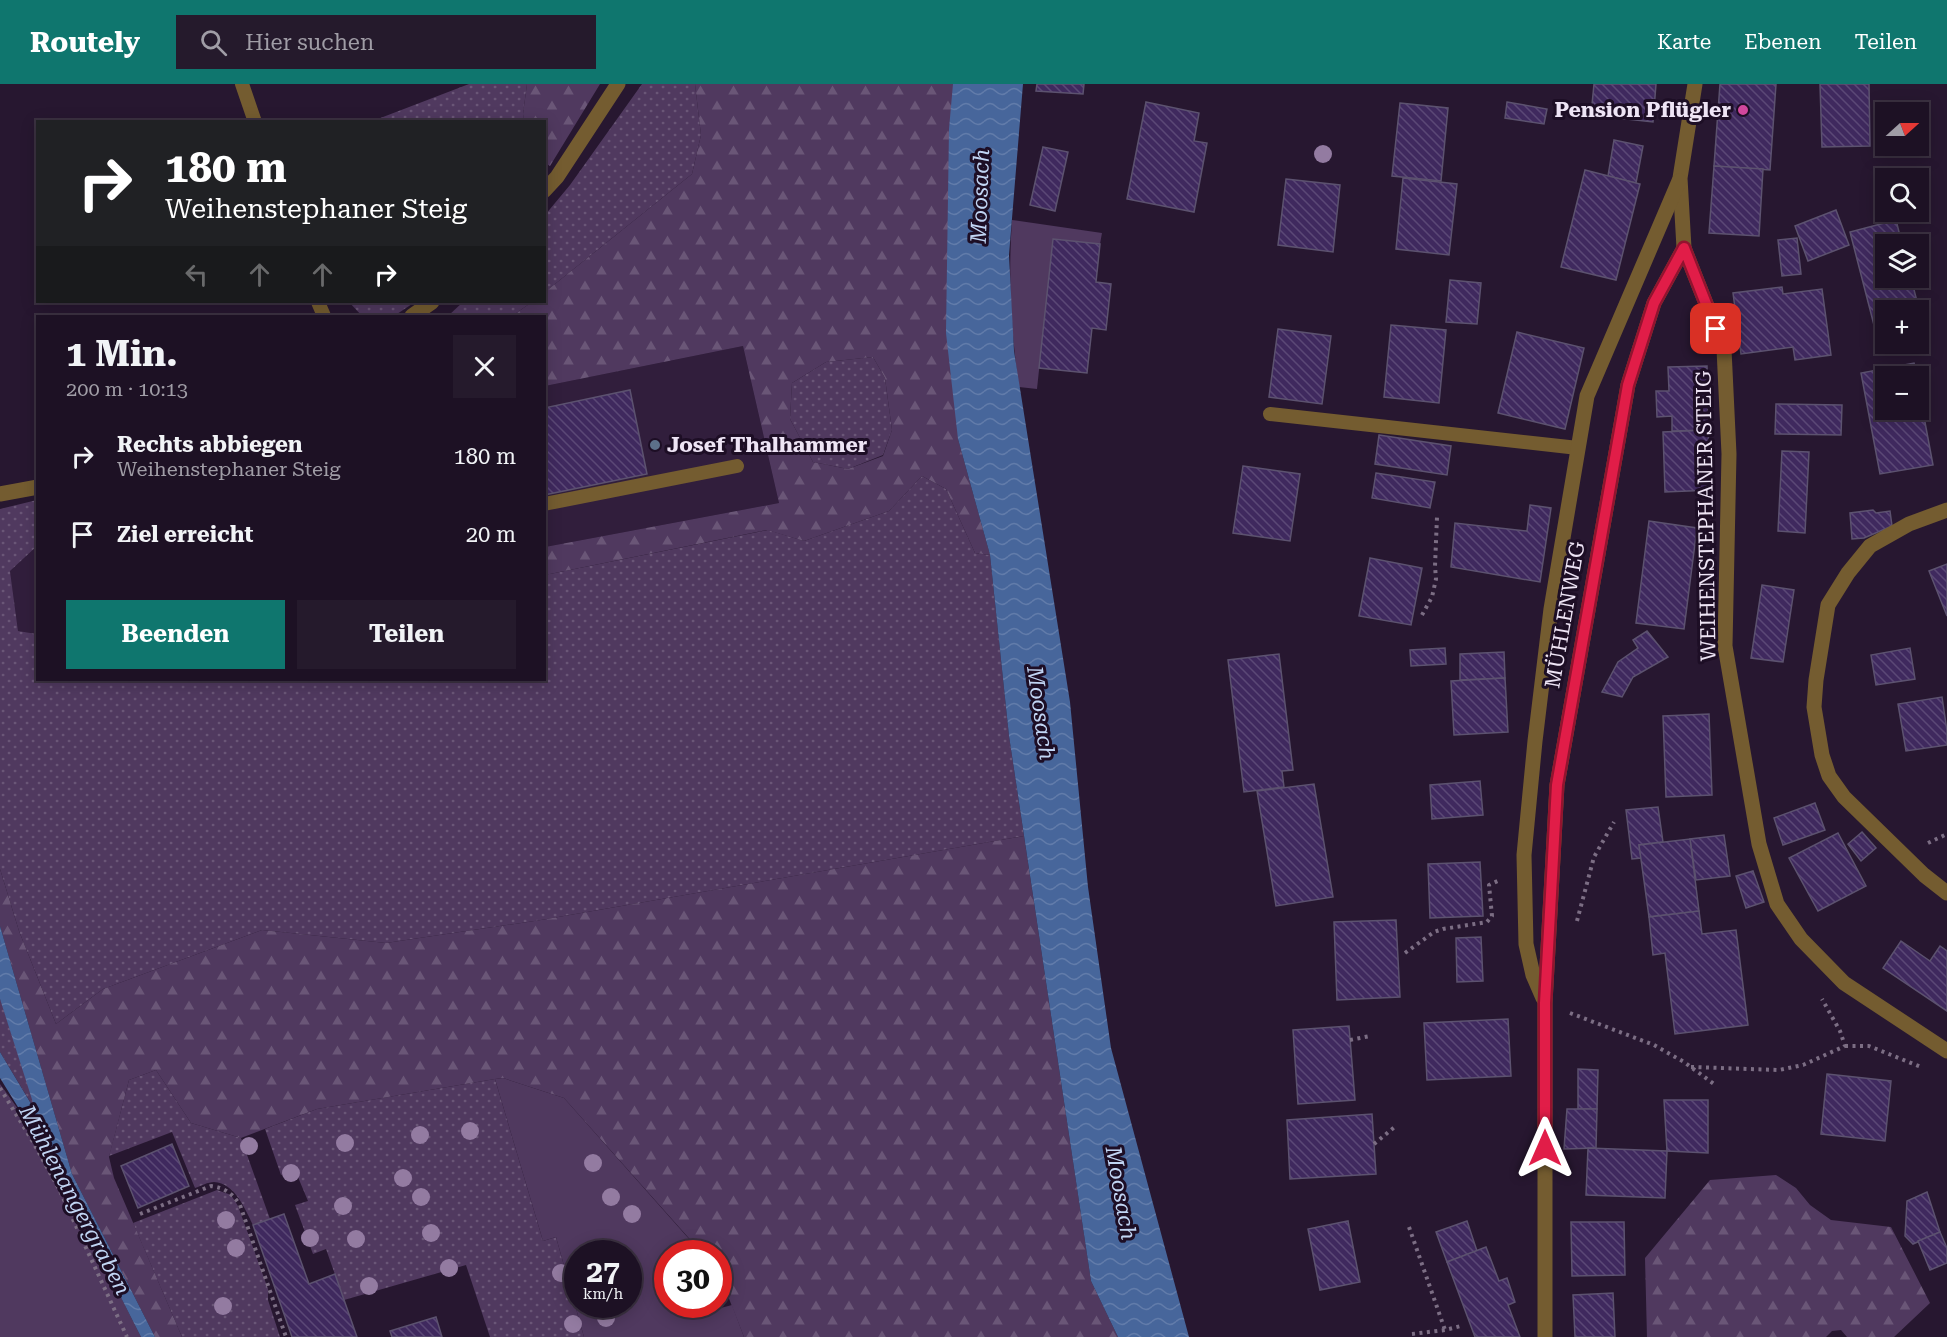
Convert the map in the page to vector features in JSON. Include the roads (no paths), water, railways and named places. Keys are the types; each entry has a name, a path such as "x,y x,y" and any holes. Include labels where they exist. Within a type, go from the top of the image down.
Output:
{"street":[{"path":"546,189 557,177 618,84"},
{"name":"WEIHENSTEPHANER STEIG","path":"1695,84 1680,178 1684,248 1724,349 1729,453 1725,645 1759,844 1777,904 1801,939 1844,983 1947,1051"},
{"name":"MÜHLENWEG","path":"1545,1003 1533,975 1526,944 1524,876 1525,844 1551,609 1587,396 1680,178"},
{"name":"MÜHLENWEG","path":"1545,1337 1545,1003 1557,785 1628,385 1654,303 1684,248"},
{"path":"413,315 431,303"},
{"path":"0,494 36,487"},
{"path":"1947,510 1910,524 1870,546 1848,573 1828,605 1814,707 1822,755 1829,776 1844,797 1917,868 1947,893"}],"lane":[{"path":"242,84 254,120"},
{"path":"1270,414 1578,448"},
{"path":"546,504 737,465"}],"water":[{"name":"Moosach","path":"953,84 1023,84 1009,255 1014,351 1070,702 1088,887 1111,1048 1189,1337 1118,1337 1091,1281 1009,736 990,555 958,439 946,333 949,129"},
{"name":"Mühlenangergraben","path":"0,926 72,1174 155,1337 141,1337 55,1167 0,1078 0,1052 36,1112 0,999"}],"place":[{"name":"Pension Pflügler","path":"1743,110"},
{"name":"Josef Thalhammer","path":"655,445"}]}
